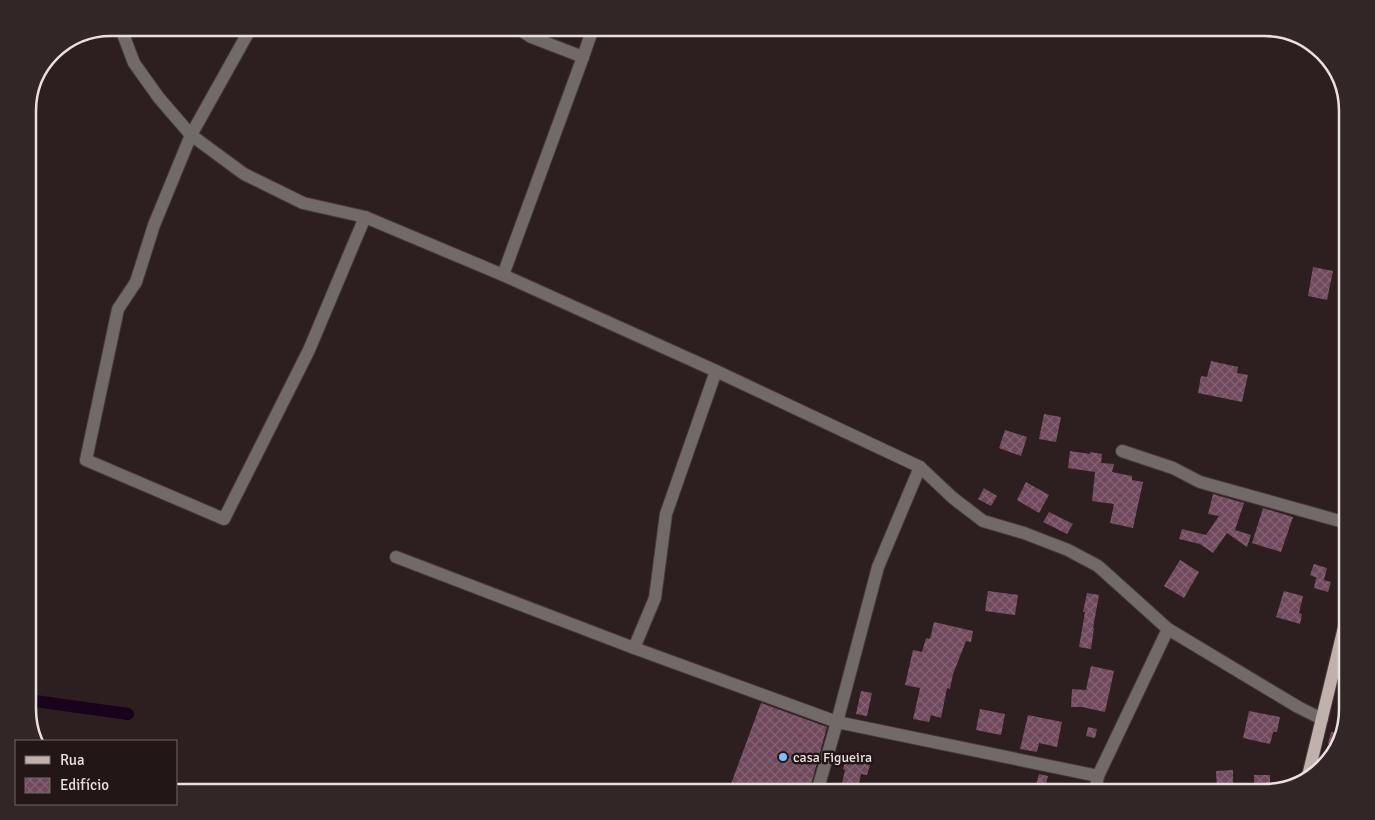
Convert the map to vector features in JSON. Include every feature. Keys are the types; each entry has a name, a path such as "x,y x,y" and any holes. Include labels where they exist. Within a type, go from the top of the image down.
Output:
{"main road":[{"path":"1310,768 1322,719 1339,671"}],"street":[{"path":"124,36 134,63 159,98 190,135 244,174 303,203 365,217 503,275 920,466 953,498 983,520 1068,550 1098,566 1168,629 1298,707 1322,719"},
{"path":"246,36 190,135 154,225 136,282 118,309 86,460 224,519 309,350 365,217"},
{"path":"530,36 583,57"},
{"path":"503,275 590,36"},
{"path":"634,648 655,598 666,514 716,371"},
{"path":"1122,451 1172,468 1200,482 1339,521"},
{"path":"819,784 878,567 920,466"},
{"path":"396,557 634,648 837,722 1098,776"},
{"path":"1096,784 1098,776 1168,629"}],"building":[{"path":"1313,267 1333,271 1327,300 1308,296"},
{"path":"1211,361 1238,367 1237,373 1248,375 1242,402 1198,393 1201,376 1207,377"},
{"path":"1044,414 1061,417 1056,442 1039,439"},
{"path":"1005,430 1027,437 1021,456 999,448"},
{"path":"1070,451 1102,454 1101,463 1114,464 1112,472 1132,476 1132,480 1143,482 1133,528 1110,523 1114,504 1092,501 1095,472 1068,468"},
{"path":"1026,482 1049,495 1039,513 1017,500"},
{"path":"984,488 997,496 991,506 978,499"},
{"path":"1213,494 1244,503 1235,530 1251,535 1247,547 1227,533 1213,553 1200,544 1179,539 1182,529 1206,535 1219,516 1208,514"},
{"path":"1263,508 1293,517 1281,552 1252,543"},
{"path":"1049,512 1073,524 1067,534 1043,522"},
{"path":"1180,560 1199,572 1184,598 1164,586"},
{"path":"1314,564 1327,568 1324,580 1331,582 1328,592 1314,588 1316,578 1320,579 1310,575"},
{"path":"988,591 1018,595 1015,615 985,611"},
{"path":"1284,591 1303,596 1299,613 1302,614 1300,624 1276,617"},
{"path":"1087,593 1099,595 1091,649 1079,647"},
{"path":"934,622 973,631 971,642 966,641 953,674 950,689 947,688 941,718 931,715 929,722 913,719 920,688 905,685 913,650 922,652 926,638 930,639"},
{"path":"1091,666 1114,671 1105,712 1082,707 1071,707 1072,689 1086,690"},
{"path":"861,691 872,693 867,716 856,714"},
{"name":"casa Figueira","path":"761,703 827,727 811,784 731,784"},
{"path":"980,709 1005,714 1001,735 976,730"},
{"path":"1249,711 1280,717 1277,732 1273,732 1270,744 1243,738"},
{"path":"1028,715 1062,722 1057,747 1039,743 1037,752 1020,749"},
{"path":"1088,727 1097,729 1095,738 1086,736"},
{"path":"1331,732 1335,733 1330,744 1328,744"},
{"path":"846,759 870,765 867,775 861,774 859,784 842,784 845,770 843,769"},
{"path":"1233,770 1233,784 1217,784 1216,771"},
{"path":"1039,774 1048,776 1046,784 1036,784"},
{"path":"1254,775 1270,775 1270,783 1254,784"}],"waterway":[{"path":"36,701 128,714"}],"place":[{"name":"casa Figueira","path":"783,757"}]}
